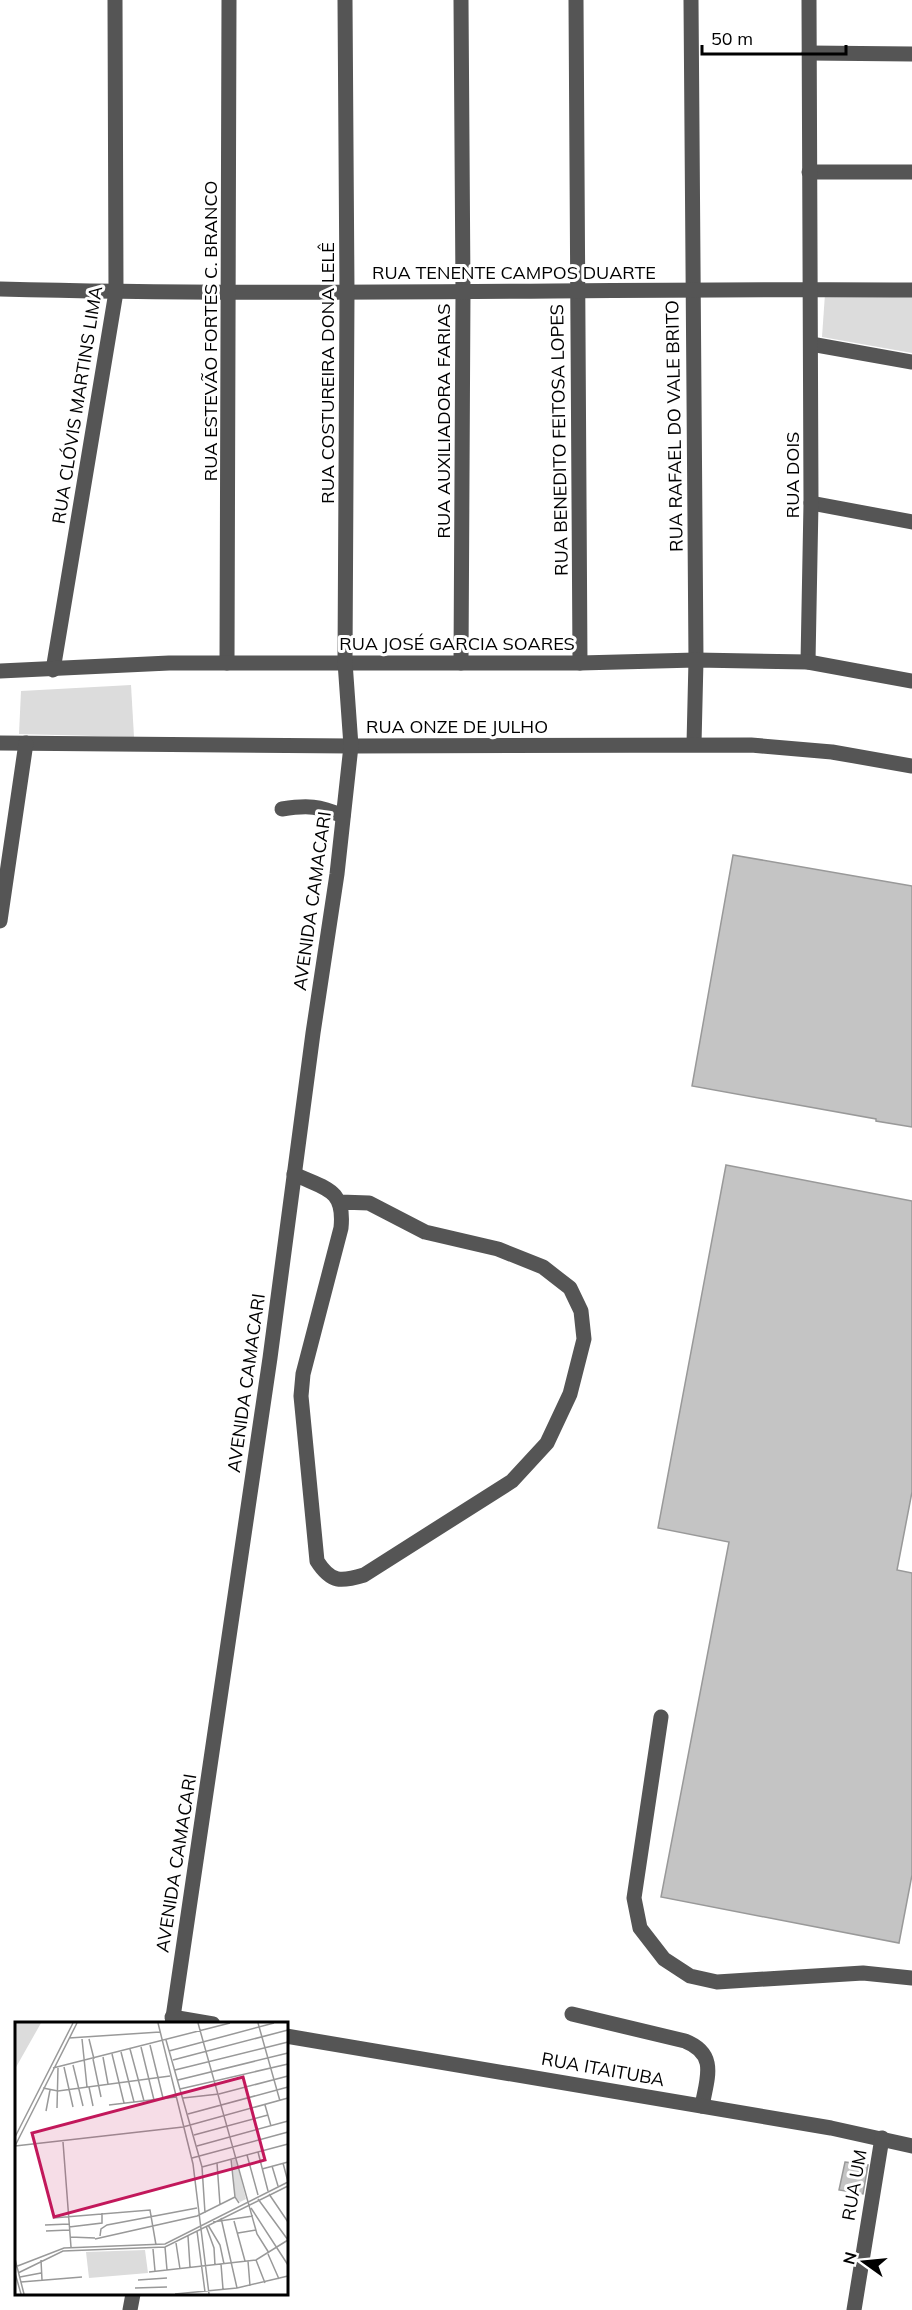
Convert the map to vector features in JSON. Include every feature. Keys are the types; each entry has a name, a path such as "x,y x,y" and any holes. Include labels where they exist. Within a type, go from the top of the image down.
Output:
{"street":[{"name":"RUA CLÓVIS MARTINS LIMA","path":"53,670 116,292 115,0"},
{"name":"RUA ESTEVÃO FORTES C. BRANCO","path":"228,663 229,0"},
{"name":"RUA COSTUREIRA DONA LELÊ","path":"345,0 347,293 345,662 351,746"},
{"name":"RUA AUXILIADORA FARIAS","path":"461,0 463,291 461,663"},
{"name":"RUA BENEDITO FEITOSA LOPES","path":"576,0 580,663"},
{"name":"RUA RAFAEL DO VALE BRITO","path":"691,0 696,660 694,744"},
{"name":"RUA DOIS","path":"808,662 811,503 809,0"},
{"path":"809,53 912,54"},
{"path":"809,172 912,172"},
{"path":"0,289 116,292"},
{"name":"RUA TENENTE CAMPOS DUARTE","path":"116,292 912,290"},
{"path":"811,344 912,362"},
{"path":"811,503 912,522"},
{"name":"RUA JOSÉ GARCIA SOARES","path":"0,671 116,665 228,663 580,663 696,660 808,662 912,681"},
{"name":"RUA ONZE DE JULHO","path":"0,743 351,746 751,745 832,752 912,766"},
{"path":"0,921 4,873 26,743"},
{"name":"AVENIDA CAMACARI","path":"172,2020 220,1704 351,746"},
{"path":"282,808 306,805 322,807 343,816"},
{"path":"294,1174 333,1193 340,1202 342,1212 341,1228 305,1366 301,1396 317,1562 325,1574 334,1579 346,1580 364,1575 512,1481 527,1467 546,1443 570,1395 584,1339 581,1311 570,1288 543,1267 498,1249 425,1232 369,1203 340,1202"},
{"path":"661,1716 633,1898 640,1928 664,1959 690,1976 717,1982 863,1973 912,1978"},
{"path":"572,2014 698,2045 705,2054 708,2069 702,2106"},
{"path":"172,2020 192,2022"},
{"name":"RUA ITAITUBA","path":"288,2036 702,2106 882,2138 912,2146"},
{"name":"RUA UM","path":"854,2310 882,2138"},
{"path":"130,2310 133,2295"}],"shaded area":[{"path":"825,294 912,295 912,353 822,337"},
{"path":"131,685 134,737 19,734 21,691"}],"building":[{"path":"733,855 912,886 912,1127 692,1086"},
{"path":"726,1165 912,1201 912,1492 897,1570 912,1573 912,1875 899,1943 661,1897 729,1542 658,1528"},
{"path":"845,2162 868,2165 863,2194 839,2190"}]}
